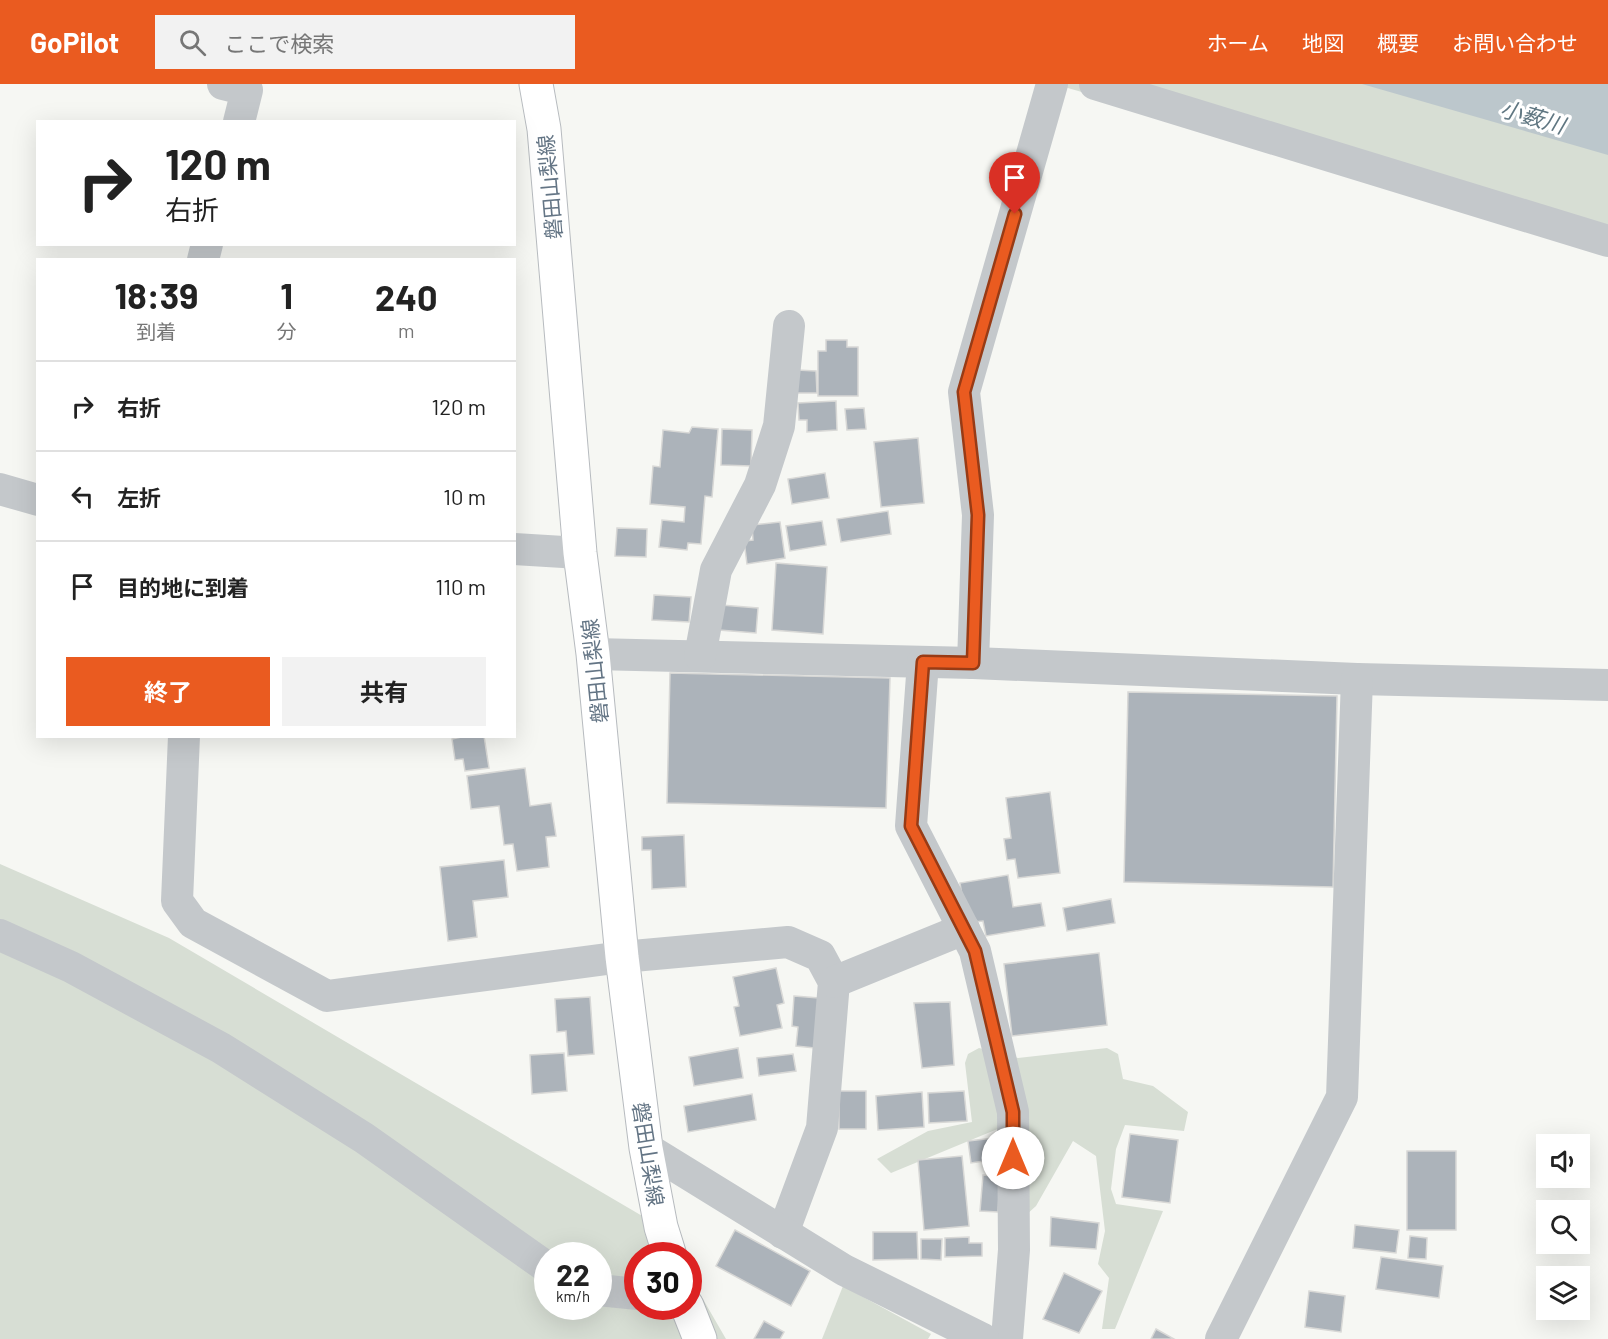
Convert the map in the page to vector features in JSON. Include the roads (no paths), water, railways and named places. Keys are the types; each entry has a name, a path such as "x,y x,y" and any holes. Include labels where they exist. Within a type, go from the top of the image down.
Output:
{"main road":[{"name":"磐田山梨線","path":"536,84 544,129 580,553 593,654 622,957 646,1148 666,1242"},
{"path":"693,1320 700,1339"}],"street":[{"path":"223,84 247,90 240,120"},
{"path":"973,663 978,515 964,392 1052,84"},
{"path":"1095,84 1608,241"},
{"path":"700,656 716,570 760,485 779,426 789,326"},
{"path":"0,489 36,499"},
{"path":"516,549 580,553"},
{"path":"593,654 973,663 1357,679 1608,685"},
{"path":"923,662 911,826 975,951 1013,1112 1014,1250 1007,1339"},
{"path":"1221,1339 1342,1097 1357,679"},
{"path":"184,738 177,901 193,923 327,996 622,957 788,942 820,956 834,982 822,1128 783,1233"},
{"path":"834,982 964,929"},
{"path":"0,935 70,967 221,1047 364,1138 534,1258"},
{"path":"646,1148 844,1270 983,1339"}],"water":[{"name":"小薮川","path":"1362,84 1608,84 1608,155"}]}
